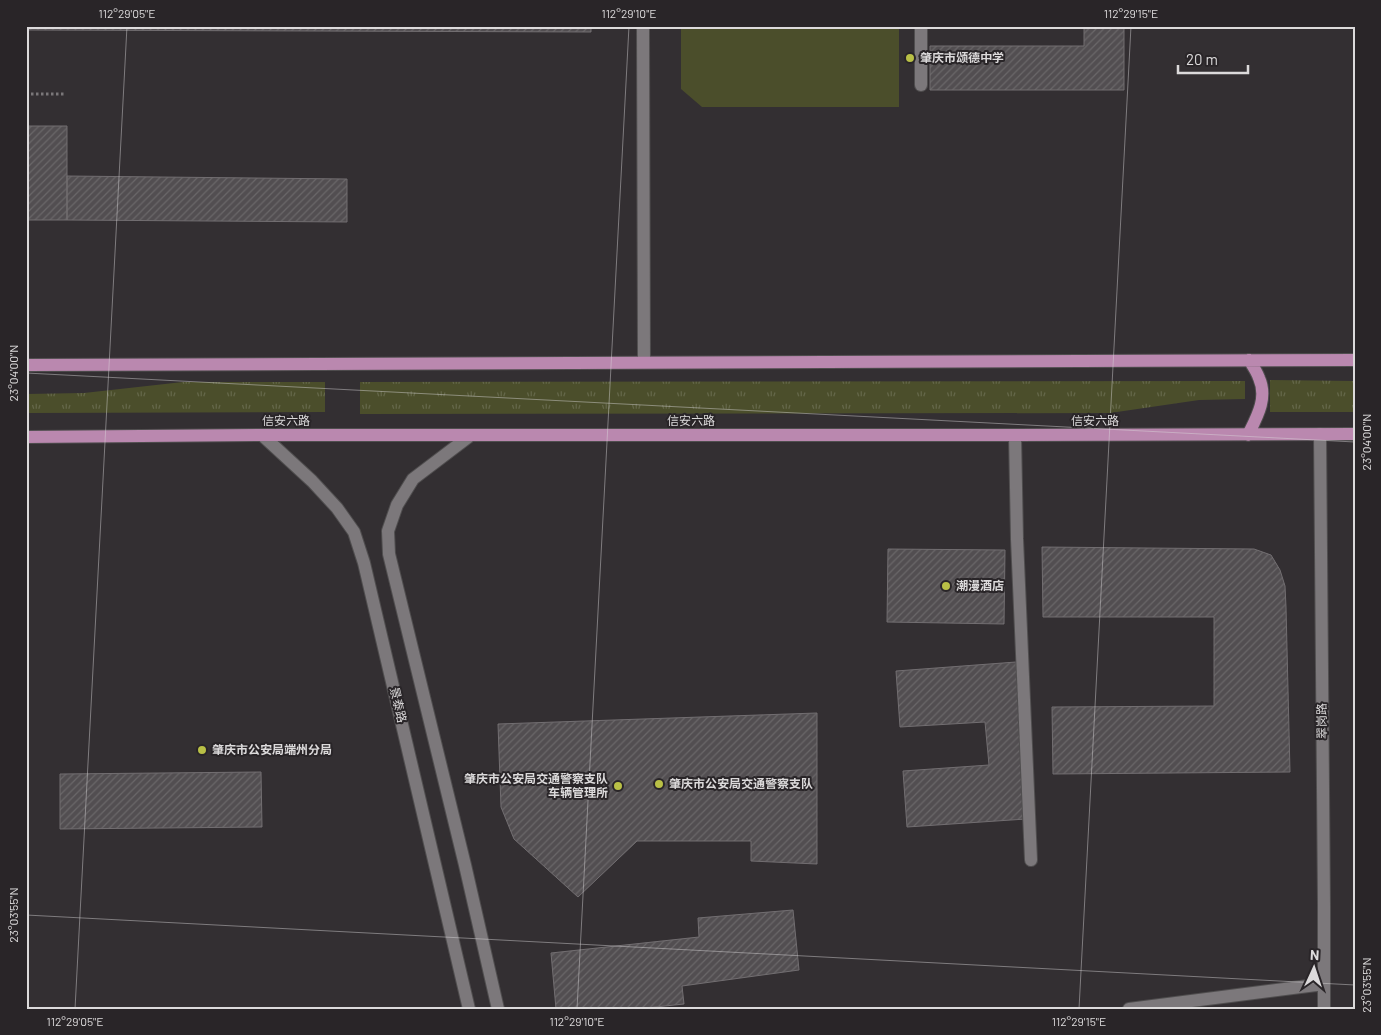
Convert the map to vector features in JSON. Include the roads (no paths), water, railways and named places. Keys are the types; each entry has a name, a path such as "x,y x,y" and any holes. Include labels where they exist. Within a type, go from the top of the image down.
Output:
{"main road":[{"path":"1248,435 1259,413 1262,397 1260,380 1250,360"},
{"path":"26,365 1355,360"},
{"name":"信安六路","path":"26,437 1355,434"}],"street":[{"path":"642,26 644,362"},
{"path":"920,85 921,26"},
{"name":"翠岗路","path":"1320,434 1324,1009"},
{"name":"景泰路","path":"262,435 331,501 354,532 364,563 469,1009"},
{"path":"471,435 413,479 397,505 388,531 389,554 498,1009"},
{"path":"1014,435 1031,860"},
{"path":"1129,1009 1324,984"}],"place":[{"name":"肇庆市颂德中学","path":"910,58"},
{"name":"潮漫酒店","path":"946,586"},
{"name":"肇庆市公安局端州分局","path":"202,750"},
{"name":"肇庆市公安局交通警察支队","path":"659,784"},
{"name":"肇庆市公安局交通警察支队 车辆管理所","path":"618,786"}]}
